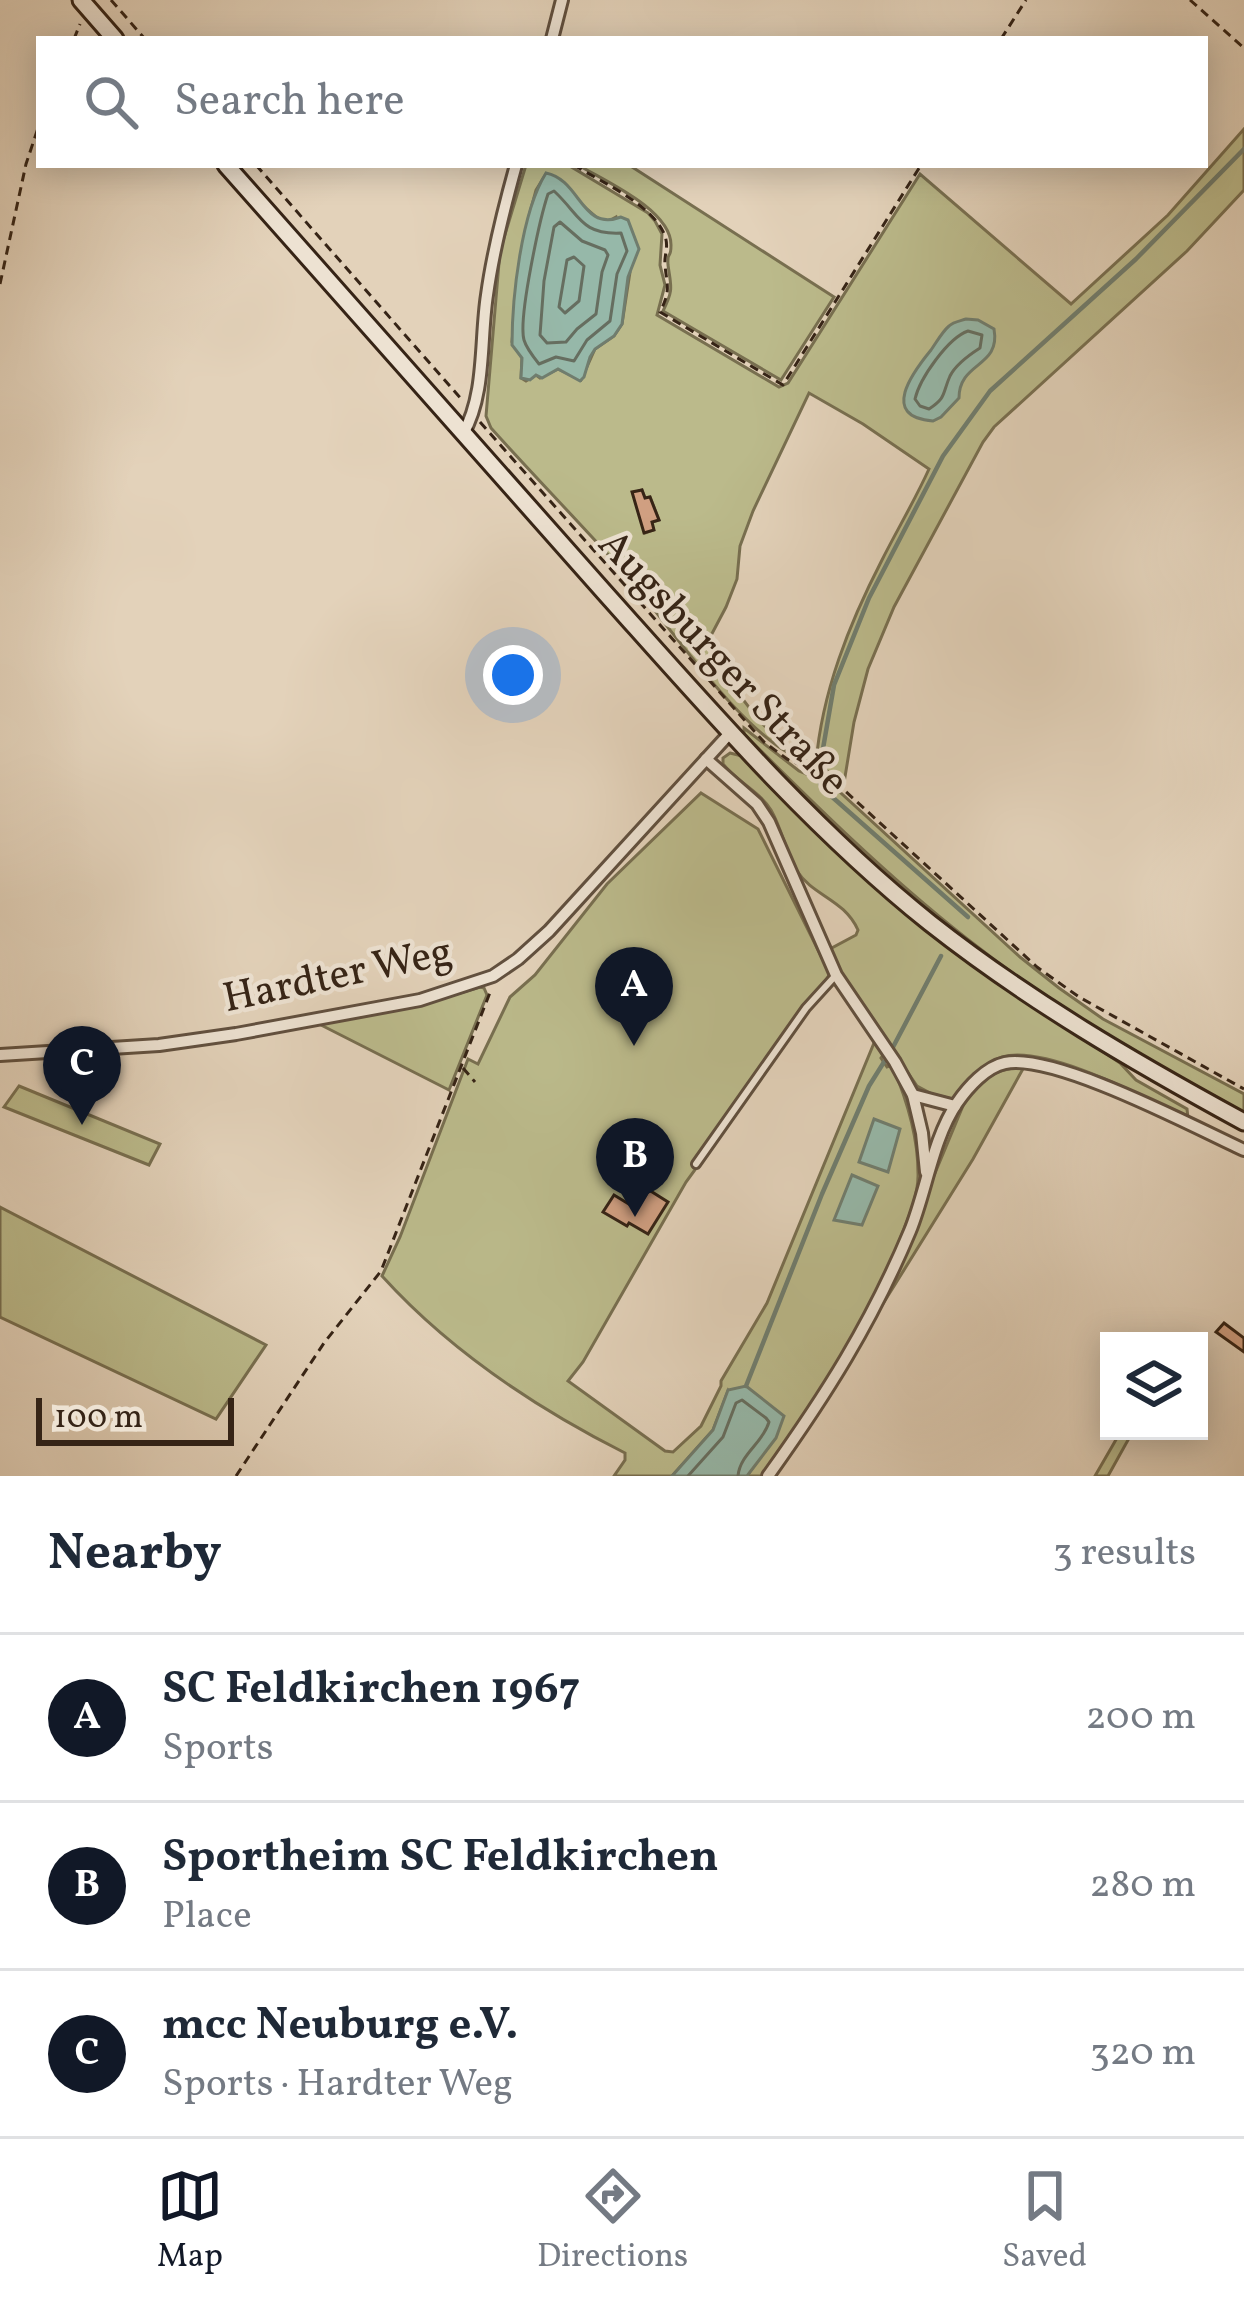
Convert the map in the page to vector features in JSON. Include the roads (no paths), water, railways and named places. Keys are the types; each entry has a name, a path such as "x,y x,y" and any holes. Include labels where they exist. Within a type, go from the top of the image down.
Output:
{"main road":[{"path":"84,4 112,36"},
{"name":"Augsburger Straße","path":"229,168 730,733 869,870 930,923 1042,1004 1244,1122"}],"street":[{"path":"553,36 562,0"},
{"path":"463,434 474,414 486,297 515,168"},
{"name":"Hardter Weg","path":"0,1055 159,1045 236,1034 420,1000 493,976 549,931 730,733"},
{"path":"706,759 758,804 770,823 836,975 913,1095 927,1175"},
{"path":"768,1476 833,1384 873,1313 912,1226 955,1106 977,1078 1001,1063 1037,1062 1244,1150"},
{"path":"913,1095 955,1106"}],"lane":[{"path":"696,1164 806,1008 836,975"}],"water":[{"path":"546,173 567,185 597,217 628,220 639,249 628,277 622,324 595,349 580,381 558,369 542,378 521,378 522,358 512,345 524,233"},
{"path":"966,319 994,329 991,351 965,377 959,398 941,417 933,421 917,418 904,403 909,381 946,328"},
{"path":"874,1119 900,1129 888,1172 859,1162"},
{"path":"852,1175 878,1186 862,1225 834,1220"},
{"path":"746,1386 784,1416 776,1438 747,1476 672,1476 713,1430 728,1390"}],"waterway":[{"path":"820,766 834,685 869,598 943,456 990,391 1136,259 1244,149"},
{"path":"818,778 822,788 968,917"},
{"path":"892,1049 941,956"},
{"path":"746,1386 822,1194 884,1062"}],"place":[{"name":"SC Feldkirchen 1967","path":"634,1046"},
{"name":"mcc Neuburg e.V.","path":"82,1125"},
{"name":"Sportheim SC Feldkirchen","path":"635,1217"}]}
